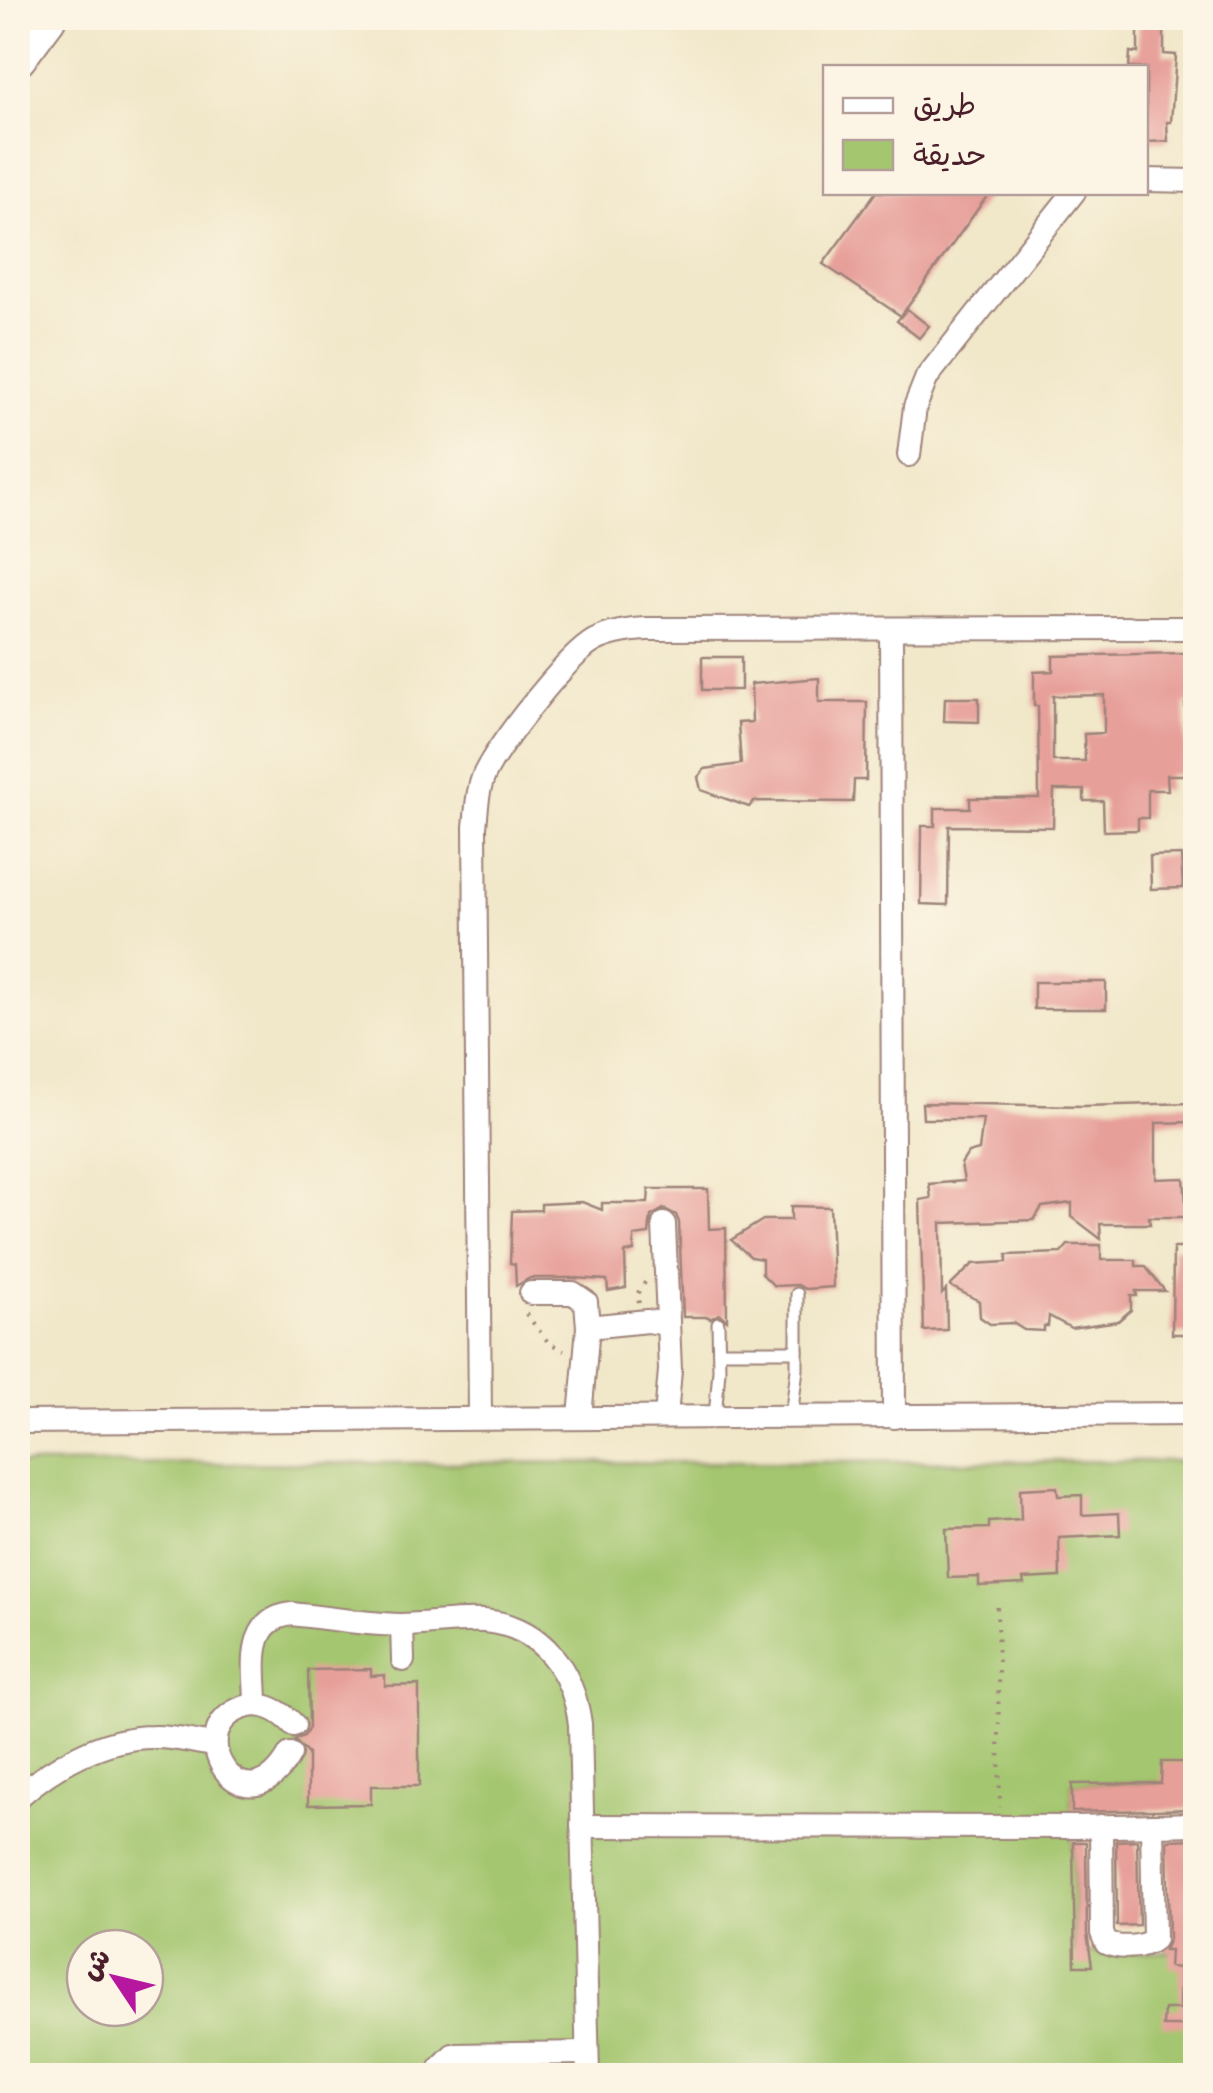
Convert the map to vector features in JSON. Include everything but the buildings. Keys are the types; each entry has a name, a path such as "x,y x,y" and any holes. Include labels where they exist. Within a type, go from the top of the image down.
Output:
{"main road":[{"path":"18,58 48,18"}],"street":[{"path":"1148,180 1196,181"},
{"path":"909,455 915,407 927,377 1072,195"},
{"path":"1171,625 1196,620"},
{"path":"480,1418 475,827 484,775 574,656 621,631 1171,625 1196,628"},
{"path":"890,629 894,1417"},
{"path":"664,1224 670,1370 666,1418"},
{"path":"530,1293 579,1294 586,1302 588,1327 580,1417"},
{"path":"588,1327 647,1321 668,1324"},
{"path":"1170,1413 1196,1400"},
{"path":"18,1422 1196,1414"},
{"path":"256,1705 256,1646 268,1622 279,1616 402,1625 488,1621 535,1638 568,1675 577,1699 588,2064 462,2054 446,2060 440,2076"},
{"path":"402,1625 404,1660"},
{"path":"290,1754 280,1773 266,1783 248,1785 232,1779 223,1770 216,1745 218,1733 232,1713 256,1705 273,1709 294,1725"},
{"path":"18,1797 60,1766 120,1742 152,1736 216,1745"},
{"path":"582,1826 1196,1824"},
{"path":"1101,1826 1102,1933 1106,1943 1117,1947 1154,1939 1152,1825"}],"lane":[{"path":"791,1417 797,1294"},
{"path":"715,1417 718,1323"},
{"path":"719,1350 797,1351"}],"path":[{"path":"530,1293 522,1294 530,1321 549,1342 563,1348 566,1362 584,1360"},
{"path":"997,1607 1000,1826"}],"green space":[{"path":"1194,1461 1194,1782 1072,1784 1074,1952 1195,1952 1195,2075 18,2075 18,1464"}]}
